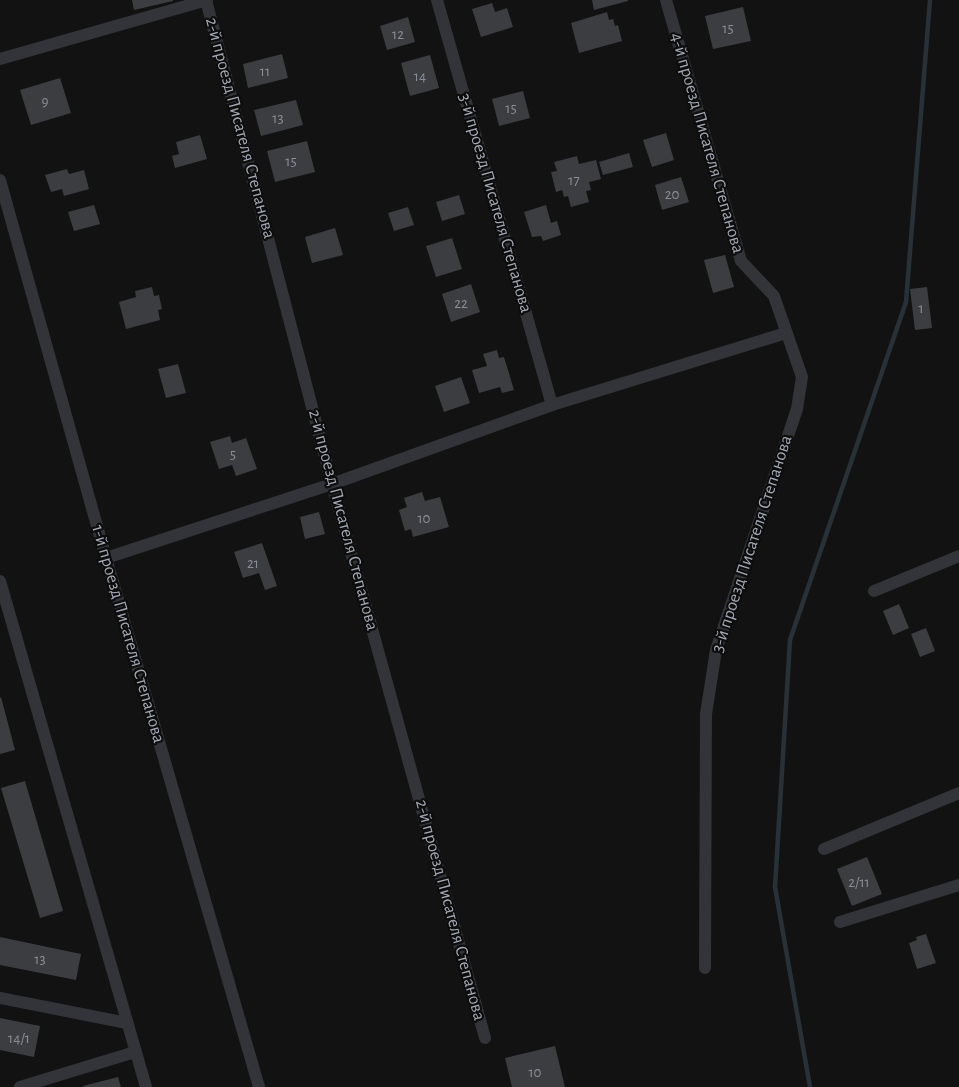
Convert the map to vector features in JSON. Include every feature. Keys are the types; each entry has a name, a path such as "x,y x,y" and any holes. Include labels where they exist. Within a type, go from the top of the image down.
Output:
{"street":[{"path":"0,59 207,0"},
{"name":"2-й проезд Писателя Степанова","path":"207,0 332,484 485,1038"},
{"name":"3-й проезд Писателя Степанова","path":"437,0 552,405"},
{"name":"4-й проезд Писателя Степанова","path":"666,0 741,261 774,296 786,333"},
{"name":"1-й проезд Писателя Степанова","path":"0,180 106,558 259,1087"},
{"name":"3-й проезд Писателя Степанова","path":"705,968 706,714 716,650 797,409 802,377 786,333"},
{"path":"106,558 332,484 552,405 786,333"},
{"path":"874,590 959,556"},
{"path":"0,581 146,1087"},
{"path":"824,849 959,793"},
{"path":"840,922 959,885"},
{"path":"0,998 127,1023"},
{"path":"20,1087 135,1052"}],"building":[{"path":"132,0 173,0 173,1 134,10"},
{"path":"592,0 628,0 628,1 594,10"},
{"path":"492,3 495,12 507,8 513,27 481,37 472,9"},
{"path":"743,7 751,41 713,49 705,16"},
{"path":"607,12 609,20 613,19 615,26 618,25 622,41 579,53 571,23"},
{"path":"408,17 415,42 387,50 380,26"},
{"path":"282,54 288,78 248,88 243,64"},
{"path":"430,55 439,88 410,96 401,63"},
{"path":"60,78 71,113 31,125 20,90"},
{"path":"523,91 530,118 499,126 492,99"},
{"path":"296,100 303,125 261,136 254,110"},
{"path":"666,133 674,160 652,167 643,140"},
{"path":"200,135 207,159 175,168 172,156 179,154 176,142"},
{"path":"307,141 315,172 275,182 267,151"},
{"path":"629,153 633,167 603,175 599,162"},
{"path":"577,156 579,164 596,160 601,179 589,182 591,190 586,191 589,202 571,207 568,196 564,197 562,190 556,192 551,172 557,171 554,162"},
{"path":"67,169 69,174 84,170 89,189 64,196 62,189 51,192 45,175"},
{"path":"681,177 689,202 662,210 655,185"},
{"path":"459,195 465,214 442,221 436,202"},
{"path":"94,205 100,224 74,231 68,212"},
{"path":"546,205 551,223 557,221 561,235 543,241 541,236 532,237 524,212"},
{"path":"408,207 414,225 394,231 388,213"},
{"path":"335,228 343,255 312,263 305,237"},
{"path":"452,238 462,269 436,277 426,246"},
{"path":"725,255 734,287 713,293 704,260"},
{"path":"471,284 480,312 451,322 442,294"},
{"path":"152,287 154,296 159,295 162,309 158,310 160,320 126,329 119,302 136,297 135,291"},
{"path":"927,287 932,328 915,330 910,289"},
{"path":"497,350 499,358 504,357 514,390 502,393 500,387 479,393 472,370 487,366 483,354"},
{"path":"178,364 186,393 166,398 158,369"},
{"path":"461,377 470,403 444,412 435,386"},
{"path":"230,436 232,443 246,438 257,469 236,476 232,465 219,469 210,442"},
{"path":"422,492 425,501 440,497 449,527 413,537 411,529 405,531 399,510 407,507 404,498"},
{"path":"319,512 325,534 305,539 300,517"},
{"path":"262,543 277,586 265,590 259,573 243,578 234,552"},
{"path":"899,604 909,628 893,635 883,611"},
{"path":"926,628 935,651 920,657 911,634"},
{"path":"0,698 15,750 0,754"},
{"path":"25,781 63,911 40,918 1,788"},
{"path":"867,857 882,894 852,906 837,869"},
{"path":"926,934 936,963 917,969 909,943 917,940 916,937"},
{"path":"0,937 81,954 76,980 0,965"},
{"path":"0,1018 40,1026 34,1057 0,1050"},
{"path":"555,1046 565,1087 512,1087 505,1058"},
{"path":"118,1077 121,1087 83,1087 83,1086"}],"waterway":[{"path":"810,1087 775,887 790,640 906,302 930,0"}]}
